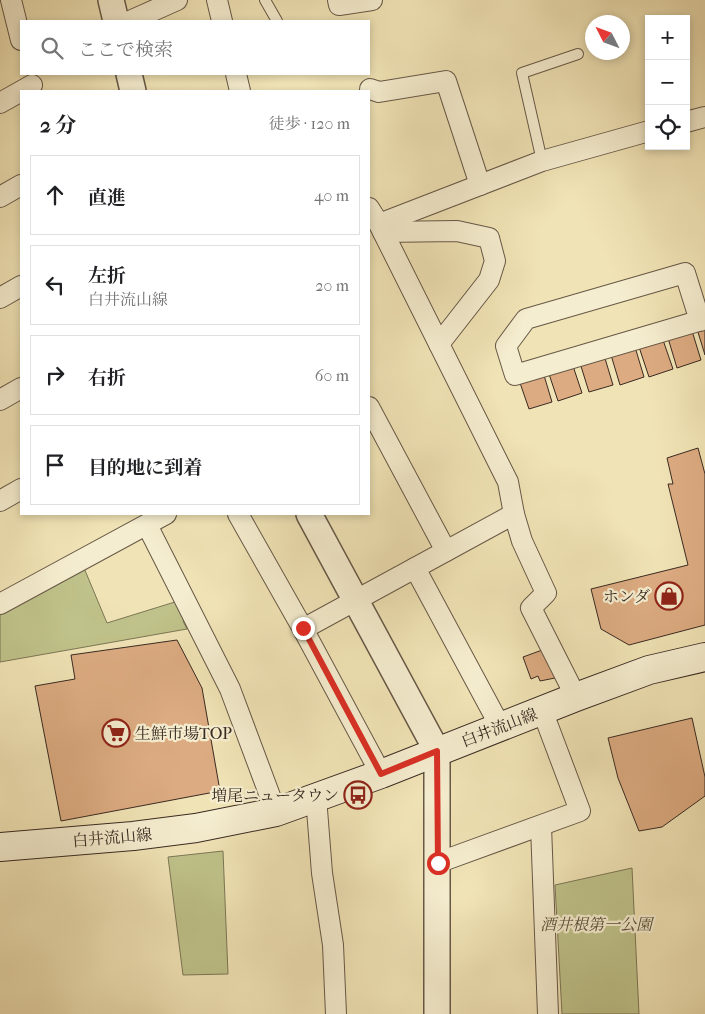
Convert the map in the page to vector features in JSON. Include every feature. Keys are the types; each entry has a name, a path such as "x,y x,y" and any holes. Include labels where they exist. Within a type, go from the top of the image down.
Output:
{"main road":[{"name":"白井流山線","path":"0,847 133,836 196,828 276,812 381,774 500,726 649,670 705,657"}],"street":[{"path":"0,7 11,0 20,36"},
{"path":"111,0 116,20"},
{"path":"132,20 177,0"},
{"path":"216,0 222,20"},
{"path":"338,0 338,5 372,0"},
{"path":"129,75 133,90"},
{"path":"236,75 240,90"},
{"path":"370,89 379,92 446,81 480,185"},
{"path":"21,90 32,83"},
{"path":"0,103 20,90"},
{"path":"690,121 705,117"},
{"path":"377,222 542,161 645,133"},
{"path":"0,197 20,186"},
{"path":"377,222 508,482 514,514 522,540 546,593 531,608 576,697"},
{"path":"377,222 457,231 489,238 495,261 489,280 439,344"},
{"path":"685,273 702,320 515,375 506,346 526,319 685,273"},
{"path":"0,298 20,287"},
{"path":"0,400 20,389"},
{"path":"370,409 446,552"},
{"path":"0,501 20,491"},
{"path":"303,628 514,514"},
{"path":"0,604 164,515"},
{"path":"239,515 303,628 381,774"},
{"path":"310,515 437,751 437,1014"},
{"path":"147,525 230,689 276,812"},
{"path":"415,568 500,726"},
{"path":"438,863 580,811 542,710"},
{"path":"316,798 322,873 333,945 336,1014"},
{"path":"541,826 548,1014"}],"lane":[{"path":"265,0 276,20"},
{"path":"542,161 522,73 578,54"}],"green space":[{"path":"84,568 107,623 178,601 186,616 183,621 187,629 0,662 0,613"},
{"path":"223,851 228,974 183,975 168,857"},
{"name":"酒井根第一公園","path":"632,868 639,1014 562,1014 555,885"}],"building":[{"path":"705,326 705,355 697,329"},
{"path":"692,331 701,360 677,368 668,338"},
{"path":"663,340 673,369 649,377 639,347"},
{"path":"635,347 644,377 620,385 611,355"},
{"path":"604,355 613,385 589,392 580,363"},
{"path":"572,363 582,393 558,401 548,371"},
{"path":"543,372 552,402 529,409 519,380"},
{"path":"698,448 705,474 705,625 629,645 601,629 591,589 688,565 668,484 673,484 667,458"},
{"path":"177,640 202,688 220,791 61,821 35,686 75,679 71,655"},
{"path":"545,649 555,678 540,681 538,676 531,679 523,657"},
{"path":"692,718 705,777 705,796 662,827 639,831 618,778 608,738"}],"place":[{"name":"ホンダ","path":"669,596"},
{"name":"生鮮市場TOP","path":"116,733"},
{"name":"増尾ニュータウン","path":"358,795"}],"route":[{"path":"303,628 381,774 437,751 438,863"}]}
